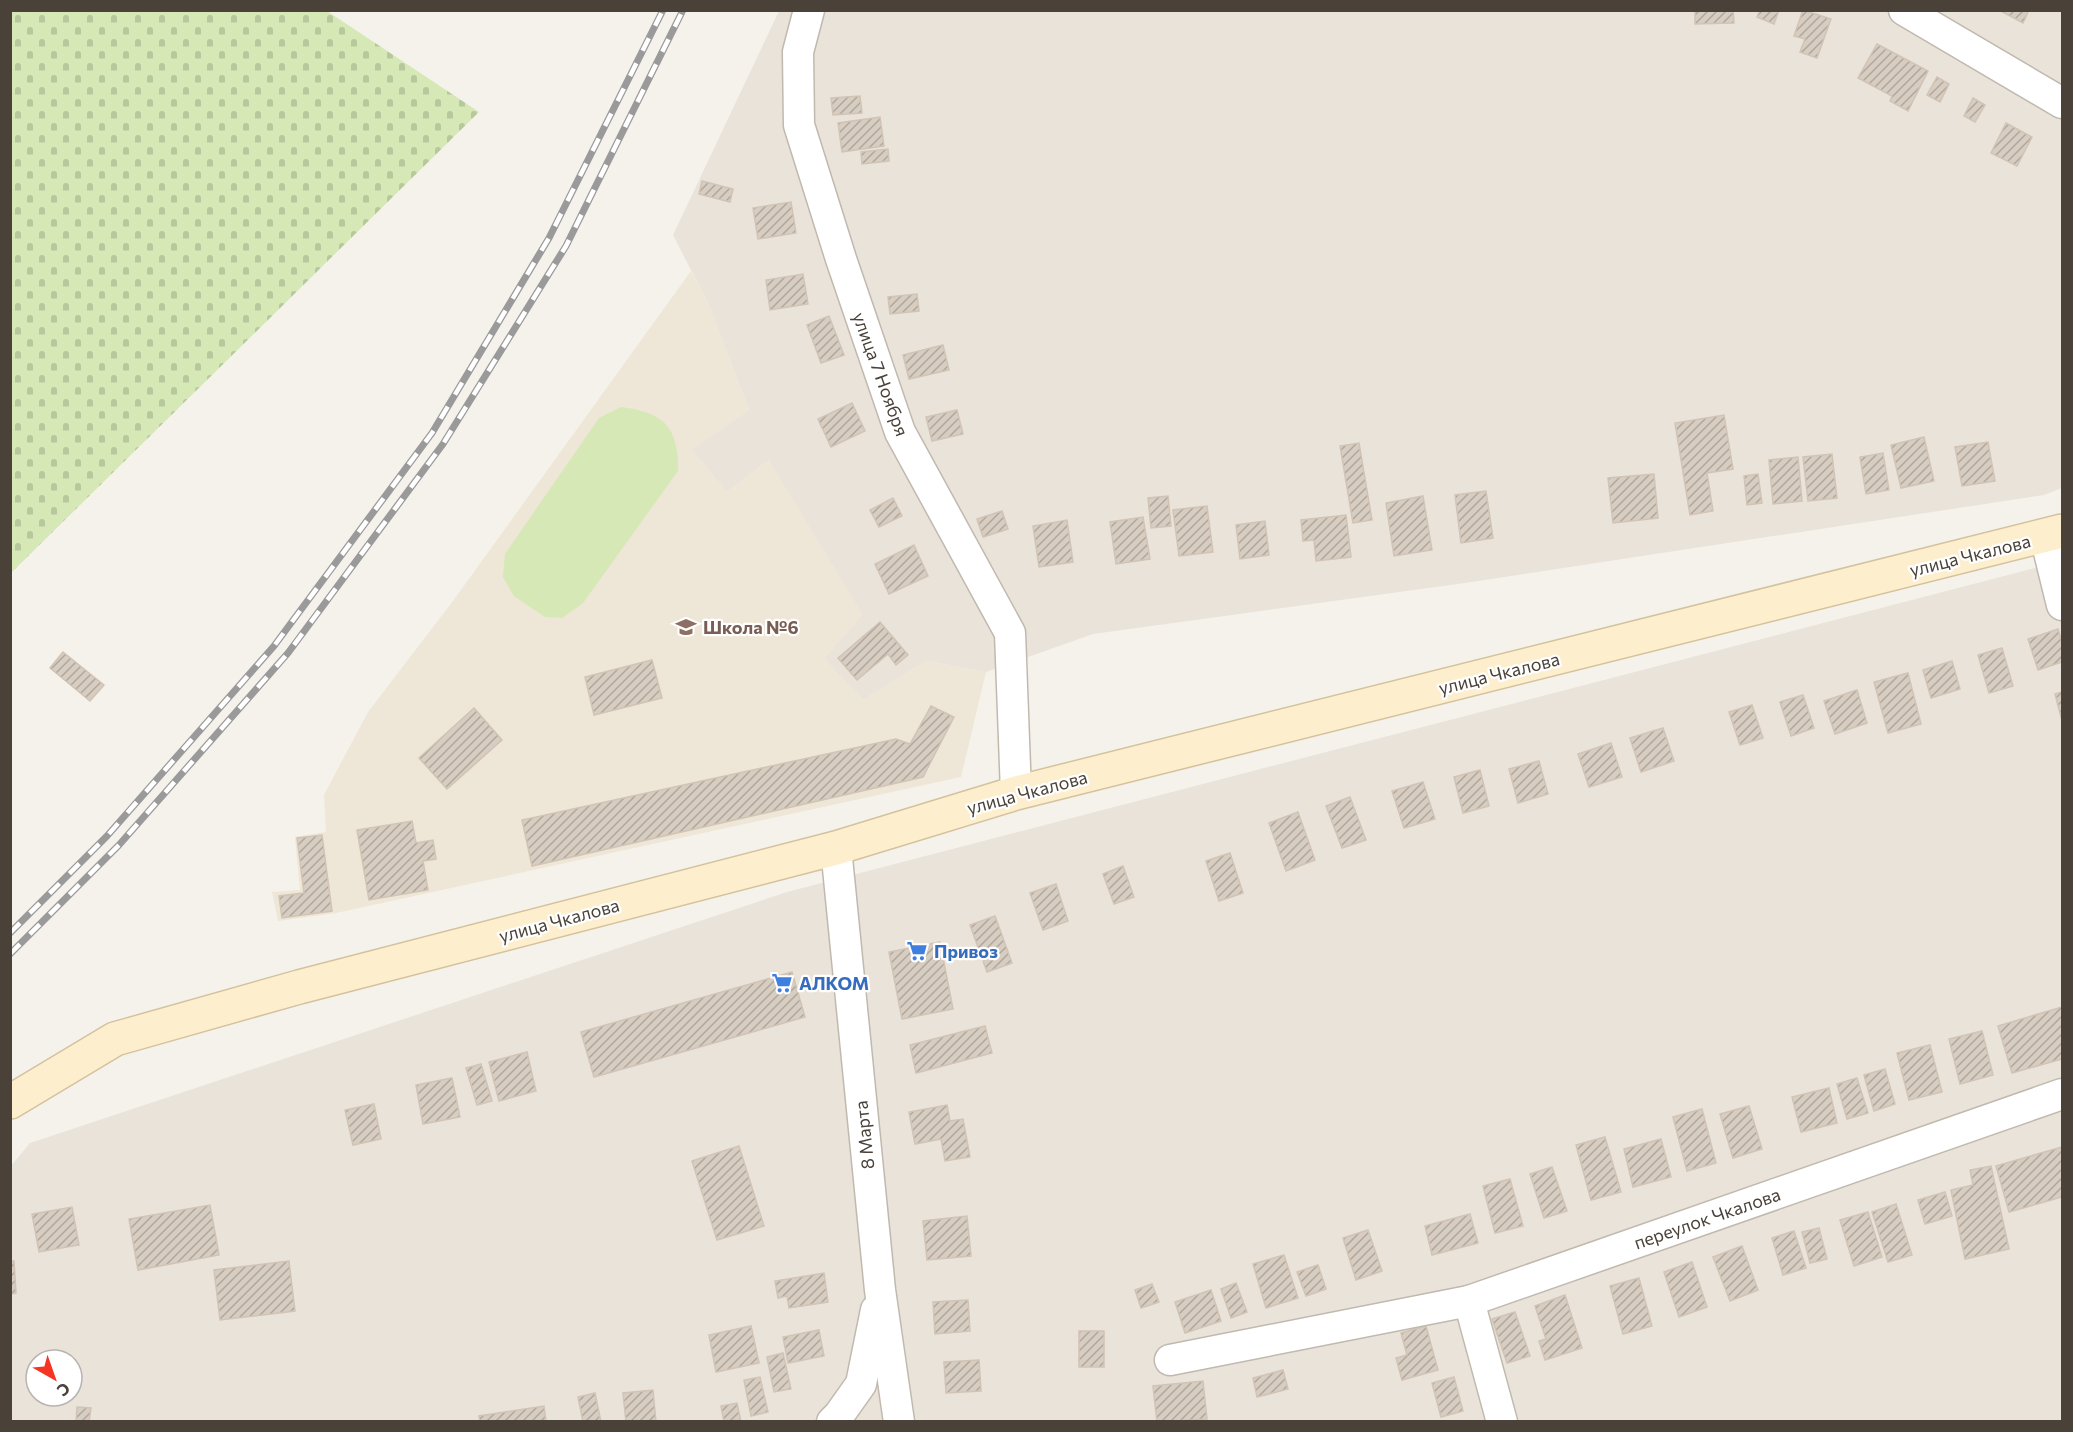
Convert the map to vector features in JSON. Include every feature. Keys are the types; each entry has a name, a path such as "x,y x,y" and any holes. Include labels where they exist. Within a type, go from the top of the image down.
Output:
{"street":[{"name":"улица 7 Ноября","path":"809,10 798,52 799,125 840,259 900,432 1010,633 1016,793"},
{"path":"1904,10 2062,103"},
{"name":"улица Чкалова","path":"10,1102 115,1039 299,987 836,848 1016,793 2054,534"},
{"path":"2054,534 2062,604"},
{"name":"8 Марта","path":"836,848 880,1290 899,1422"},
{"name":"переулок Чкалова","path":"1170,1360 1469,1301 2062,1094"},
{"path":"832,1422 861,1384 880,1290"},
{"path":"1469,1301 1502,1422"}],"shaded area":[{"path":"779,11 2062,11 2062,488 2044,495 1465,583 1093,634 986,672 926,661 863,700 824,659 769,460 727,492 691,449 749,410 708,303 673,235"},
{"path":"691,271 708,303 749,410 692,450 727,492 769,460 863,615 824,659 863,700 926,661 986,672 961,777 336,913 278,921 272,892 300,890 295,837 326,832 324,795 368,712 453,601"},
{"path":"2062,561 2062,1421 11,1422 11,1166 30,1143 787,892"}],"green space":[{"path":"11,10 327,11 479,112 11,573"},
{"path":"621,407 648,413 666,425 675,443 678,471 583,603 562,618 545,617 514,596 503,577 505,554 599,418"}],"building":[{"path":"1695,10 1733,10 1734,23 1695,24"},
{"path":"1760,10 1779,10 1774,24 1757,17"},
{"path":"1803,10 1831,19 1817,58 1800,52 1805,39 1794,36"},
{"path":"1999,10 2029,10 2023,23"},
{"path":"1877,44 1928,71 1908,111 1890,101 1892,96 1858,78"},
{"path":"1937,77 1949,84 1940,102 1927,95"},
{"path":"860,96 862,113 833,115 831,98"},
{"path":"1973,98 1985,105 1975,122 1964,116"},
{"path":"880,117 884,146 842,152 838,123"},
{"path":"2006,123 2032,137 2017,166 1991,153"},
{"path":"888,149 889,161 862,164 861,152"},
{"path":"702,181 733,189 730,202 699,194"},
{"path":"791,202 796,233 758,239 753,208"},
{"path":"803,274 808,304 770,310 766,280"},
{"path":"917,294 919,311 890,314 888,297"},
{"path":"829,316 844,355 821,363 807,325"},
{"path":"943,345 949,370 909,379 903,355"},
{"path":"852,403 865,431 831,447 818,419"},
{"path":"957,410 963,434 932,441 926,417"},
{"path":"1724,415 1733,469 1707,473 1713,511 1690,515 1675,423"},
{"path":"1924,437 1934,481 1901,488 1891,445"},
{"path":"1988,442 1995,481 1962,486 1955,447"},
{"path":"1359,443 1372,520 1353,523 1340,446"},
{"path":"1883,453 1889,490 1866,494 1860,457"},
{"path":"1832,454 1837,498 1808,501 1803,457"},
{"path":"1798,457 1802,501 1773,504 1769,460"},
{"path":"1654,474 1658,518 1613,523 1608,478"},
{"path":"1758,474 1762,503 1747,505 1744,476"},
{"path":"1486,491 1493,538 1461,543 1455,495"},
{"path":"1168,496 1171,526 1151,528 1148,498"},
{"path":"1423,496 1432,550 1394,556 1386,503"},
{"path":"893,498 902,516 879,527 870,510"},
{"path":"1207,506 1213,552 1179,556 1173,510"},
{"path":"1002,511 1008,529 983,537 977,519"},
{"path":"1346,515 1351,557 1316,561 1314,540 1303,541 1301,520"},
{"path":"1143,517 1150,559 1116,564 1110,522"},
{"path":"1067,520 1073,562 1039,567 1033,526"},
{"path":"1265,521 1269,555 1240,559 1236,525"},
{"path":"914,545 928,576 889,594 875,564"},
{"path":"880,622 908,655 896,665 888,654 857,680 838,658"},
{"path":"2058,629 2062,642 2062,662 2038,670 2028,639"},
{"path":"2002,648 2013,686 1989,693 1978,655"},
{"path":"63,652 104,685 90,701 50,668"},
{"path":"652,660 662,698 594,715 585,677"},
{"path":"1952,661 1960,689 1931,698 1923,670"},
{"path":"1908,673 1921,724 1888,733 1874,682"},
{"path":"1857,690 1867,723 1835,734 1824,701"},
{"path":"2062,692 2062,721 2055,694"},
{"path":"1803,695 1814,728 1791,736 1780,702"},
{"path":"1752,705 1763,738 1740,745 1729,712"},
{"path":"931,706 954,717 923,777 532,866 522,820 896,739 910,744"},
{"path":"474,708 502,740 447,789 419,758"},
{"path":"1663,728 1674,761 1641,772 1630,738"},
{"path":"1611,743 1622,777 1589,787 1578,754"},
{"path":"1539,761 1548,794 1518,803 1509,769"},
{"path":"1480,770 1489,806 1463,813 1454,777"},
{"path":"1423,782 1435,819 1404,828 1392,791"},
{"path":"1350,797 1366,840 1342,848 1326,806"},
{"path":"1298,812 1315,860 1286,871 1269,823"},
{"path":"412,821 416,843 433,840 436,859 423,861 428,890 369,900 357,830"},
{"path":"322,835 332,911 282,918 279,896 304,893 297,838"},
{"path":"1230,853 1243,893 1219,901 1206,861"},
{"path":"1123,866 1134,897 1114,904 1103,874"},
{"path":"1056,884 1068,921 1043,930 1030,893"},
{"path":"995,916 1012,963 987,972 970,925"},
{"path":"940,942 953,1009 902,1019 889,952"},
{"path":"792,972 805,1017 594,1077 581,1032"},
{"path":"2062,1007 2062,1059 2012,1073 1998,1026"},
{"path":"985,1026 992,1053 916,1073 910,1045"},
{"path":"1982,1031 1993,1075 1960,1084 1949,1039"},
{"path":"1930,1045 1942,1092 1909,1100 1897,1053"},
{"path":"527,1052 536,1091 499,1101 489,1062"},
{"path":"481,1064 492,1101 477,1105 466,1068"},
{"path":"1885,1069 1895,1104 1874,1111 1864,1075"},
{"path":"452,1078 460,1117 423,1124 416,1085"},
{"path":"1857,1078 1868,1113 1847,1119 1837,1084"},
{"path":"1829,1088 1837,1123 1801,1132 1792,1097"},
{"path":"374,1104 381,1139 353,1145 345,1110"},
{"path":"947,1105 950,1121 963,1119 970,1157 945,1161 941,1139 915,1144 909,1112"},
{"path":"1749,1106 1762,1149 1733,1158 1720,1114"},
{"path":"1702,1109 1716,1163 1687,1171 1673,1117"},
{"path":"1605,1137 1621,1192 1591,1200 1576,1145"},
{"path":"1661,1139 1671,1177 1633,1187 1624,1149"},
{"path":"739,1146 764,1226 717,1240 692,1161"},
{"path":"2062,1147 2062,1197 2009,1212 1996,1166"},
{"path":"1991,1166 2009,1249 1965,1259 1951,1190 1973,1185 1970,1170"},
{"path":"1552,1167 1567,1211 1544,1218 1530,1174"},
{"path":"1510,1179 1523,1226 1495,1233 1483,1186"},
{"path":"1945,1192 1952,1216 1925,1224 1918,1200"},
{"path":"1896,1204 1912,1255 1888,1262 1872,1212"},
{"path":"210,1205 219,1255 138,1270 129,1219"},
{"path":"72,1207 79,1245 39,1252 32,1214"},
{"path":"1868,1212 1882,1257 1854,1266 1840,1220"},
{"path":"1470,1214 1478,1243 1432,1255 1425,1226"},
{"path":"967,1216 971,1256 927,1260 923,1221"},
{"path":"1819,1228 1827,1259 1810,1263 1802,1232"},
{"path":"1368,1230 1382,1271 1356,1280 1343,1238"},
{"path":"1794,1231 1806,1268 1783,1275 1772,1238"},
{"path":"1742,1246 1758,1290 1730,1301 1713,1257"},
{"path":"1284,1255 1298,1298 1266,1308 1253,1264"},
{"path":"10,1261 14,1261 16,1293 10,1294"},
{"path":"289,1261 295,1311 220,1320 214,1270"},
{"path":"1692,1262 1707,1307 1679,1317 1664,1272"},
{"path":"1318,1265 1326,1289 1306,1296 1297,1272"},
{"path":"824,1273 828,1302 789,1308 787,1296 778,1298 775,1281"},
{"path":"1639,1278 1652,1326 1623,1334 1610,1286"},
{"path":"1236,1283 1247,1312 1231,1318 1221,1289"},
{"path":"1152,1284 1159,1302 1141,1308 1135,1290"},
{"path":"1211,1290 1221,1321 1185,1333 1175,1302"},
{"path":"1565,1295 1582,1348 1545,1360 1539,1341 1546,1339 1535,1306"},
{"path":"968,1300 970,1331 935,1334 933,1302"},
{"path":"1515,1312 1530,1356 1507,1363 1492,1319"},
{"path":"751,1326 759,1363 716,1372 709,1335"},
{"path":"1426,1326 1438,1370 1402,1380 1396,1358 1407,1355 1401,1333"},
{"path":"819,1330 824,1356 788,1363 783,1337"},
{"path":"1079,1331 1104,1331 1104,1367 1079,1367"},
{"path":"783,1353 791,1389 774,1392 767,1357"},
{"path":"979,1360 981,1391 946,1393 944,1362"},
{"path":"1283,1370 1288,1389 1257,1397 1253,1378"},
{"path":"760,1377 768,1412 751,1416 744,1380"},
{"path":"1454,1377 1463,1411 1441,1417 1432,1383"},
{"path":"1203,1381 1207,1419 1157,1422 1153,1386"},
{"path":"653,1390 656,1422 626,1422 623,1393"},
{"path":"595,1393 601,1422 583,1422 578,1397"},
{"path":"737,1403 741,1422 724,1422 721,1406"},
{"path":"544,1406 546,1422 480,1422 479,1416"},
{"path":"77,1408 91,1408 89,1422 76,1422"}],"railway":[{"path":"10,933 107,836 274,646 432,433 549,238 663,10"},
{"path":"10,954 119,845 288,653 443,444 566,246 683,10"}],"place":[{"name":"Школа №6","path":"686,627"},
{"name":"Привоз","path":"917,951"},
{"name":"АЛКОМ","path":"782,983"}]}
